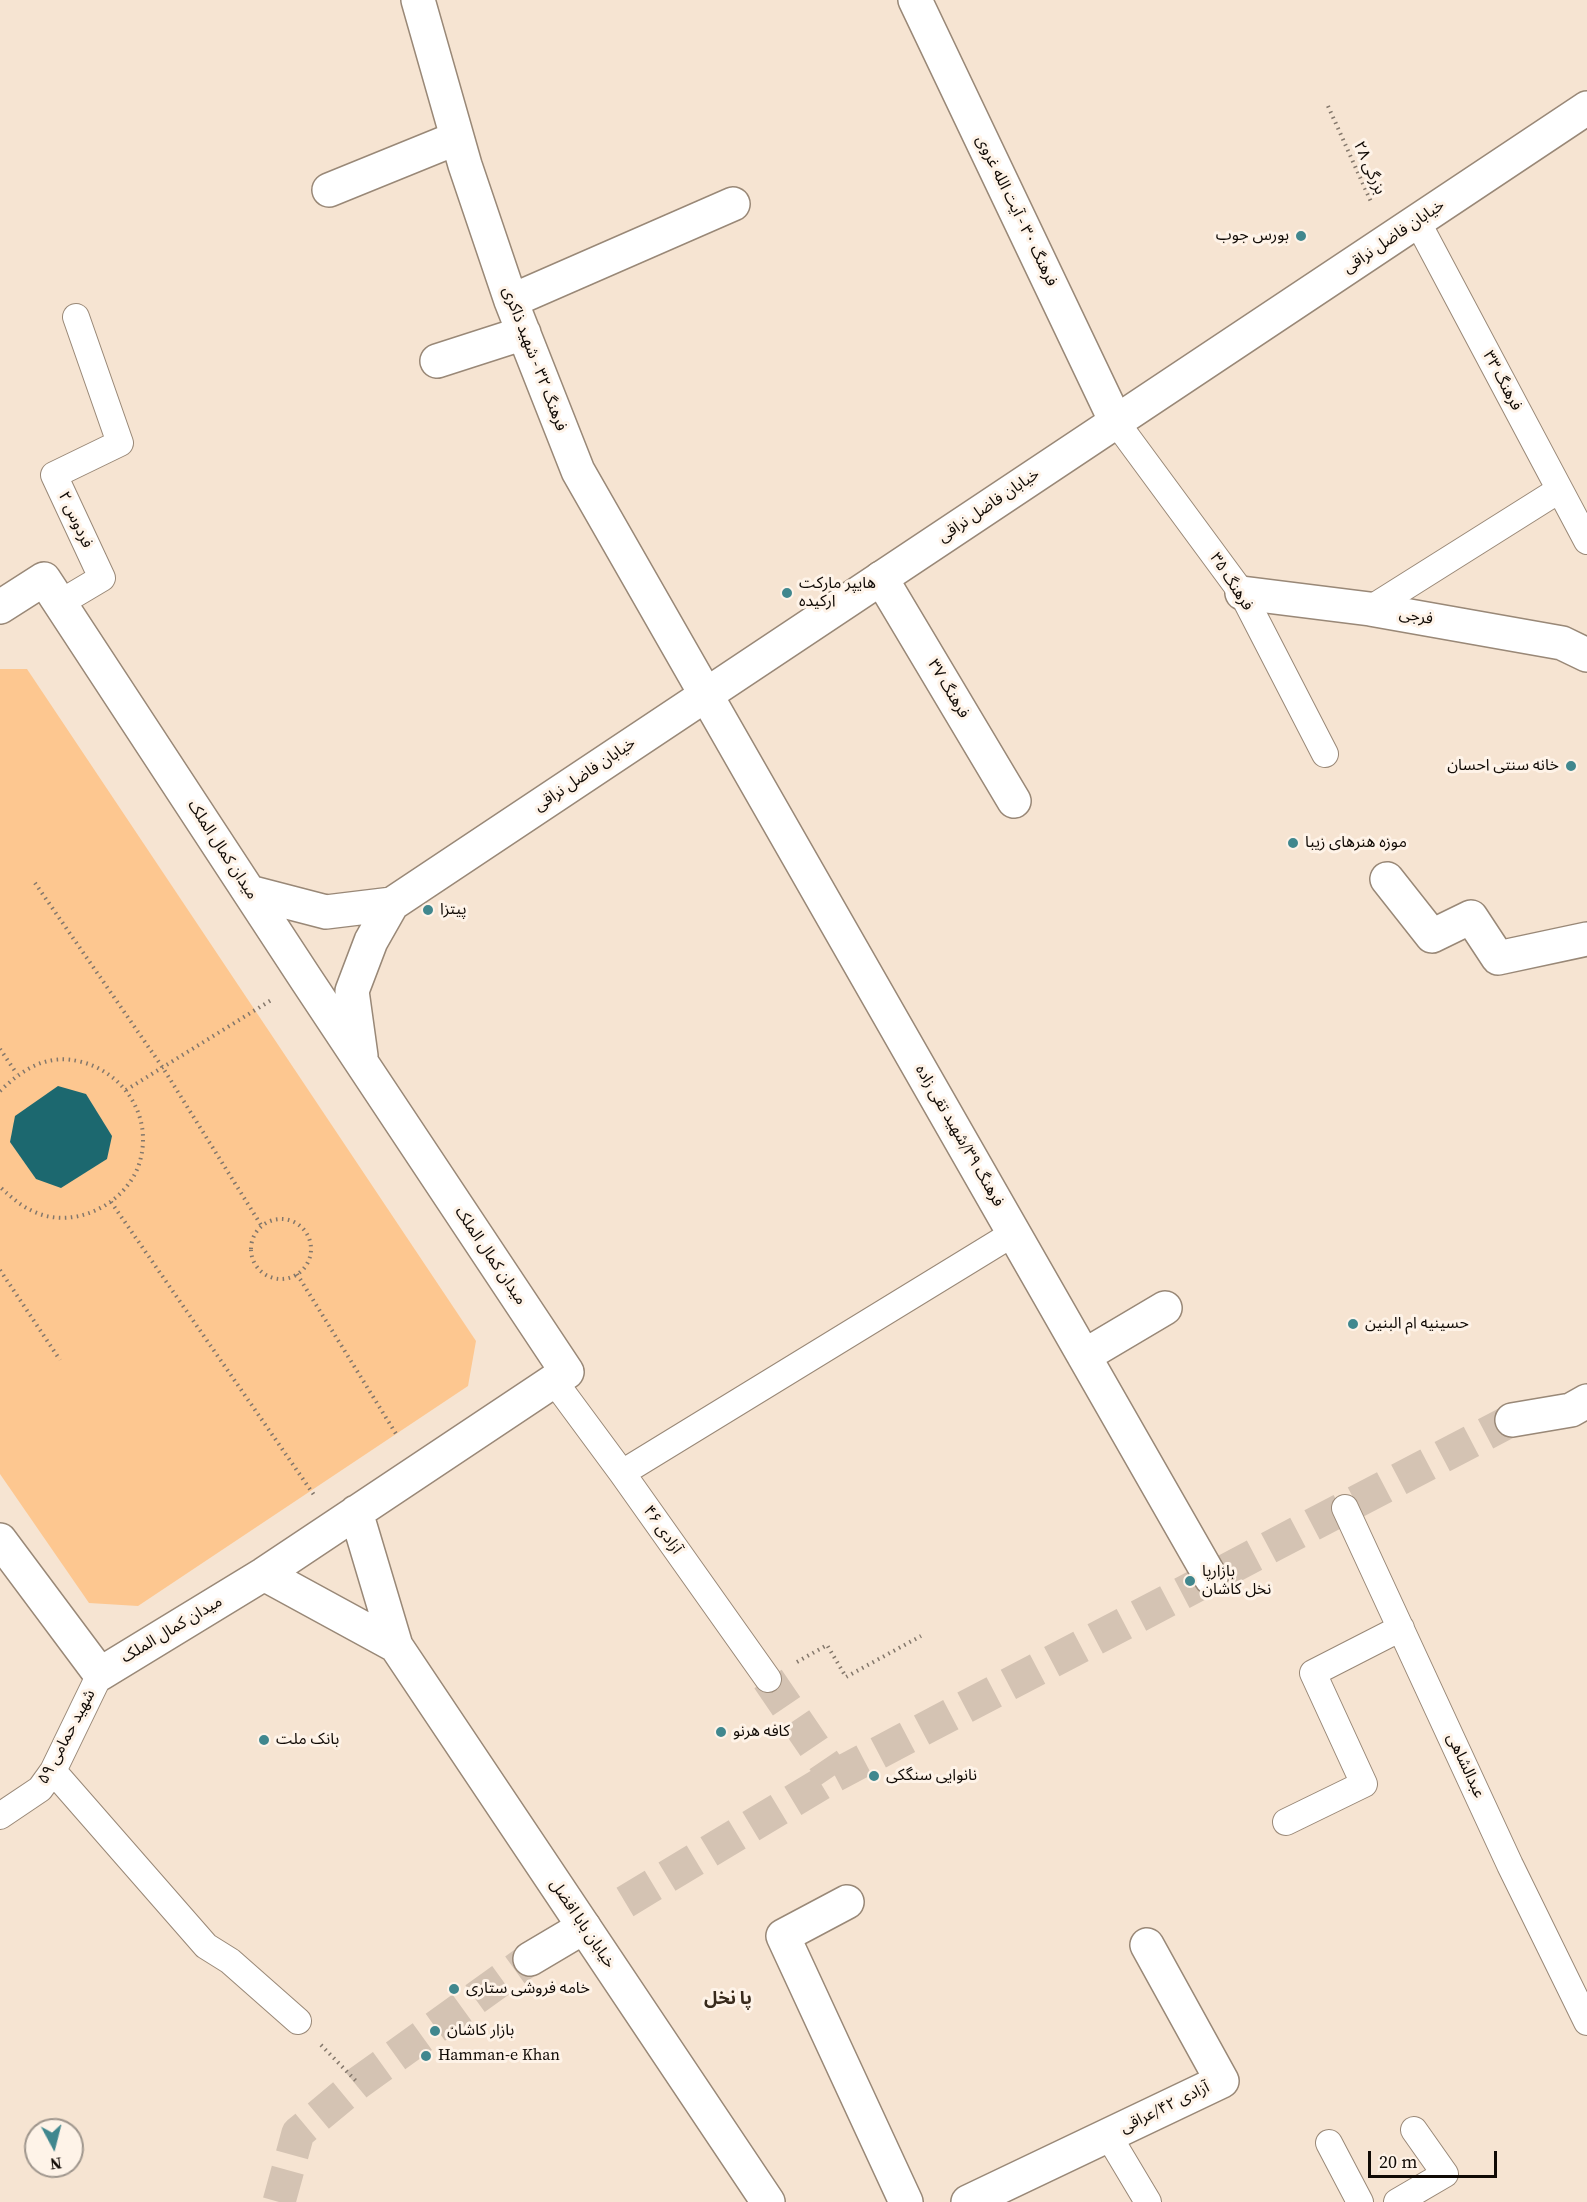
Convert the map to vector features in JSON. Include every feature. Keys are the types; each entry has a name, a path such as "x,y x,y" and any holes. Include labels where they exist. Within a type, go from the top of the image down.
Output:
{"street":[{"name":"فرهنگ ۳۲ - شهید ذاکری","path":"418,0 457,138 511,301 578,471 706,694"},
{"name":"فرهنگ ۳۰ - آیت الله غروی","path":"915,0 1116,422"},
{"name":"خیابان فاضل نراقی","path":"362,1064 352,991 371,941 392,904 1587,108"},
{"path":"329,190 457,138"},
{"path":"511,301 733,204"},
{"path":"437,361 524,333"},
{"name":"فرهنگ ۳۷","path":"881,578 1014,801"},
{"name":"میدان کمال الملک","path":"0,608 44,579 567,1372 264,1574 100,1674"},
{"name":"فرجی","path":"1242,592 1370,609 1562,643 1587,655"},
{"name":"فرهنگ ۳۹/شهید تقی زاده","path":"706,694 1210,1578"},
{"path":"1387,879 1432,936 1471,917 1498,958 1587,939"},
{"name":"خیابان فاضل نراقی","path":"249,892 326,912 392,904"},
{"path":"1084,1356 1165,1308"},
{"path":"1512,1420 1571,1410 1587,1401"},
{"name":"خیابان بابا افضل","path":"346,1519 396,1646 768,2202"},
{"path":"0,1539 100,1674"},
{"name":"خیابان بابا افضل","path":"264,1574 396,1646"},
{"path":"847,1902 783,1935 906,2202"},
{"path":"530,1959 584,1927"},
{"name":"آزادی ۴۲/عراقی","path":"968,2202 1222,2081 1147,1945"}],"lane":[{"name":"فرهنگ ۳۳","path":"1418,221 1559,490 1581,514 1587,541"},
{"name":"فردوس ۲","path":"60,603 102,578 54,475 120,444 76,317"},
{"name":"فرهنگ ۳۵","path":"1116,422 1242,592 1325,754"},
{"path":"1370,609 1559,490"},
{"path":"622,1473 1014,1233"},
{"name":"آزادی ۴۶","path":"554,1381 768,1679"},
{"name":"عبدالشاهی","path":"1345,1508 1510,1865 1587,2022"},
{"path":"1286,1822 1364,1784 1313,1673 1401,1628"},
{"name":"شهید حمامی ۵۹","path":"0,1816 40,1789 53,1771 100,1674"},
{"path":"53,1771 206,1946 230,1960 298,2021"},
{"path":"1397,2202 1446,2174 1414,2130"},
{"path":"1108,2135 1148,2202"},
{"path":"1329,2143 1360,2202"}],"path":[{"name":"بزرگی ۲۸","path":"1328,106 1389,241"},
{"path":"35,883 163,1068 261,1225"},
{"path":"0,1049 17,1074"},
{"path":"0,1091 17,1074 42,1062 70,1059 96,1066 119,1081 126,1090 135,1104 143,1130 141,1157 130,1183 111,1202 89,1214 64,1218 39,1214 17,1203 0,1187"},
{"path":"111,1202 346,1519"},
{"path":"279,1218 298,1224 305,1230 310,1239 311,1249 310,1259 305,1268 288,1278 278,1279 260,1270 254,1262 251,1242 261,1225 279,1218"},
{"path":"0,1270 60,1360"},
{"path":"297,1274 396,1434"},
{"path":"768,1679 827,1645 846,1677 921,1636"},
{"path":"298,2021 358,2083"}],"shaded area":[{"path":"0,669 27,669 476,1341 468,1386 138,1606 89,1603 0,1474"}],"building":[{"path":"58,1086 86,1094 112,1136 107,1159 61,1188 36,1179 10,1142 15,1116"}],"tunnel":[{"path":"625,1902 834,1776 1512,1420"},
{"path":"768,1679 834,1776"},
{"path":"279,2202 298,2133 358,2083 530,1959"}],"place":[{"name":"بورس جوب","path":"1301,236"},
{"name":"هایپر مارکت ارکیده","path":"787,593"},
{"name":"خانه سنتی احسان","path":"1571,766"},
{"name":"موزه هنرهای زیبا","path":"1293,843"},
{"name":"پیتزا","path":"428,910"},
{"name":"حسینیه ام البنین","path":"1353,1324"},
{"name":"بازارپا نخل کاشان","path":"1190,1581"},
{"name":"کافه هرنو","path":"721,1732"},
{"name":"بانک ملت","path":"264,1740"},
{"name":"نانوایی سنگکی","path":"874,1776"},
{"name":"خامه فروشی ستاری","path":"454,1989"},
{"name":"بازار کاشان","path":"435,2031"},
{"name":"Hamman-e Khan","path":"426,2056"}],"district":[{"name":"پا نخل","path":"728,1999"}]}
